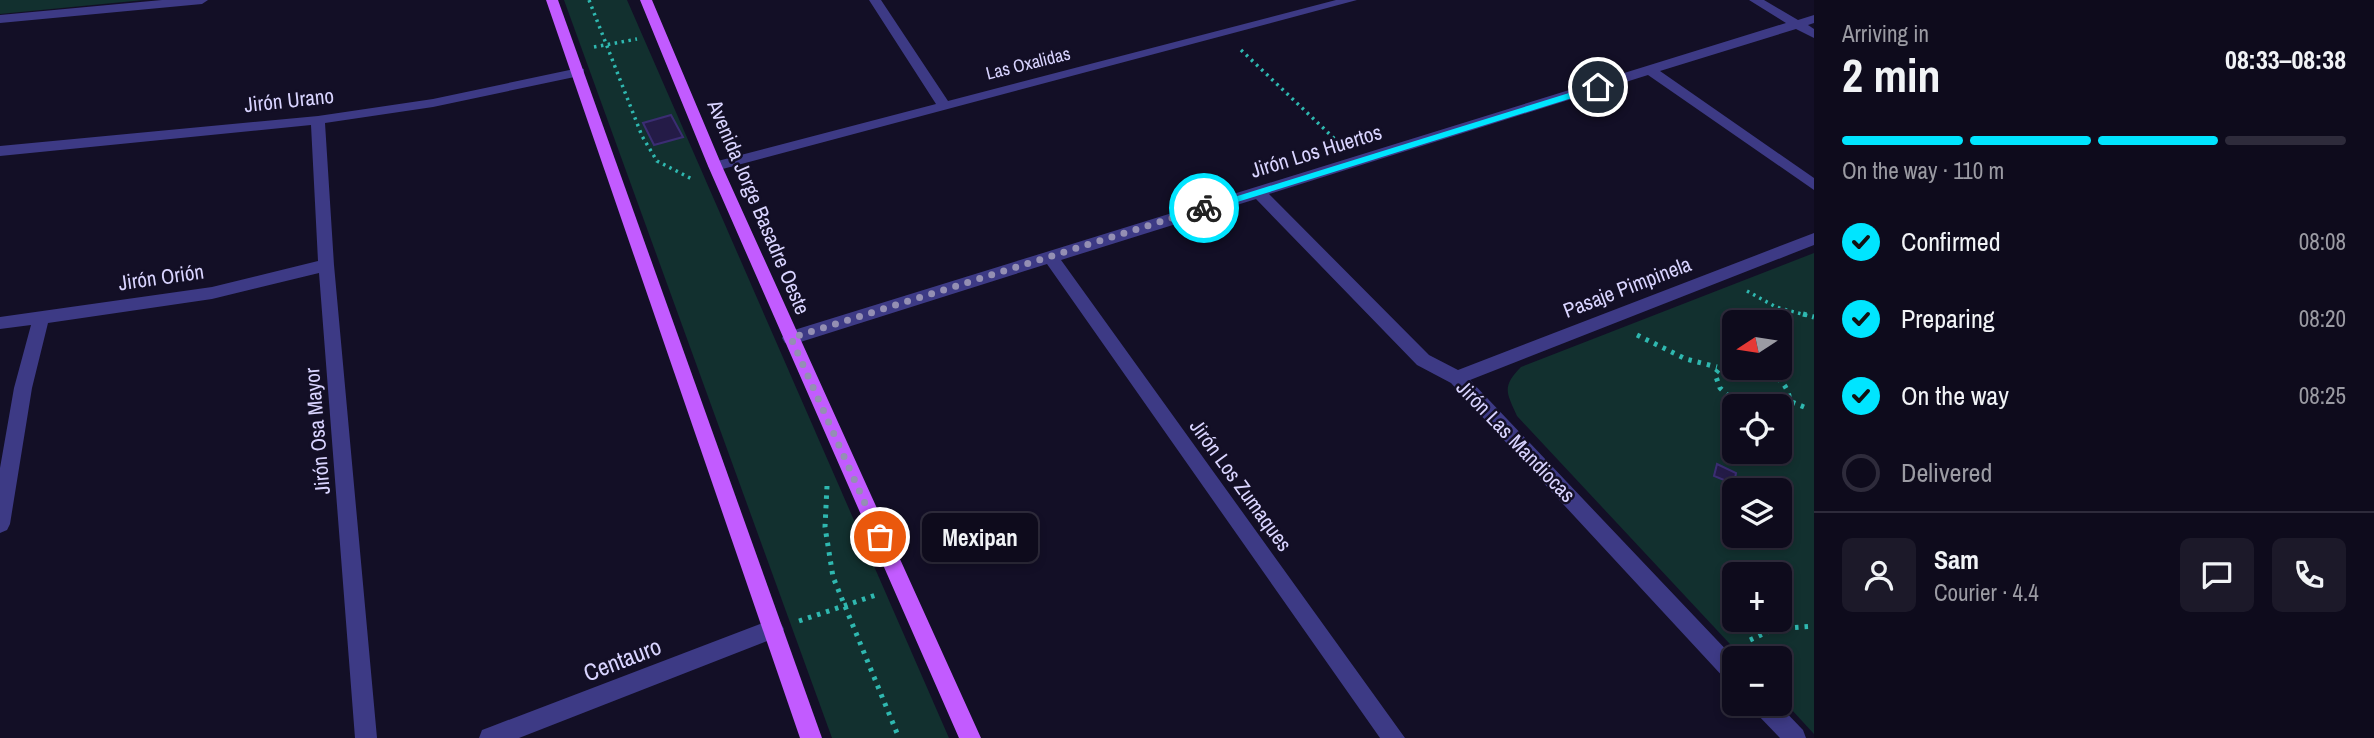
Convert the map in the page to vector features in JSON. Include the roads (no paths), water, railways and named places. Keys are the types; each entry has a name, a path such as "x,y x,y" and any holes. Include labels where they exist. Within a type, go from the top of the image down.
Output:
{"main road":[{"path":"552,0 811,738"},
{"name":"Avenida Jorge Basadre Oeste","path":"646,0 715,166 970,738"}],"street":[{"path":"0,19 202,0"},
{"path":"875,0 944,105"},
{"name":"Las Oxalidas","path":"715,166 1223,33 1317,4 1351,0"},
{"path":"1755,0 1814,34"},
{"name":"Jirón Los Huertos","path":"791,338 1814,19"},
{"path":"1651,71 1814,185"},
{"name":"Jirón Urano","path":"0,151 318,120 433,103 579,72"},
{"name":"Jirón Osa Mayor","path":"318,120 326,265 366,738"},
{"name":"Jirón Las Mandiocas","path":"1257,191 1423,360 1457,378 1722,660"},
{"name":"Pasaje Pimpinela","path":"1457,378 1814,239"},
{"name":"Jirón Los Zumaques","path":"1051,258 1394,738"},
{"name":"Jirón Orión","path":"0,323 212,293 326,265"},
{"path":"0,523 23,388 41,317"},
{"name":"Centauro","path":"490,738 773,629"},
{"path":"1774,716 1795,738"}],"place":[{"name":"Mexipan","path":"880,537"}]}
